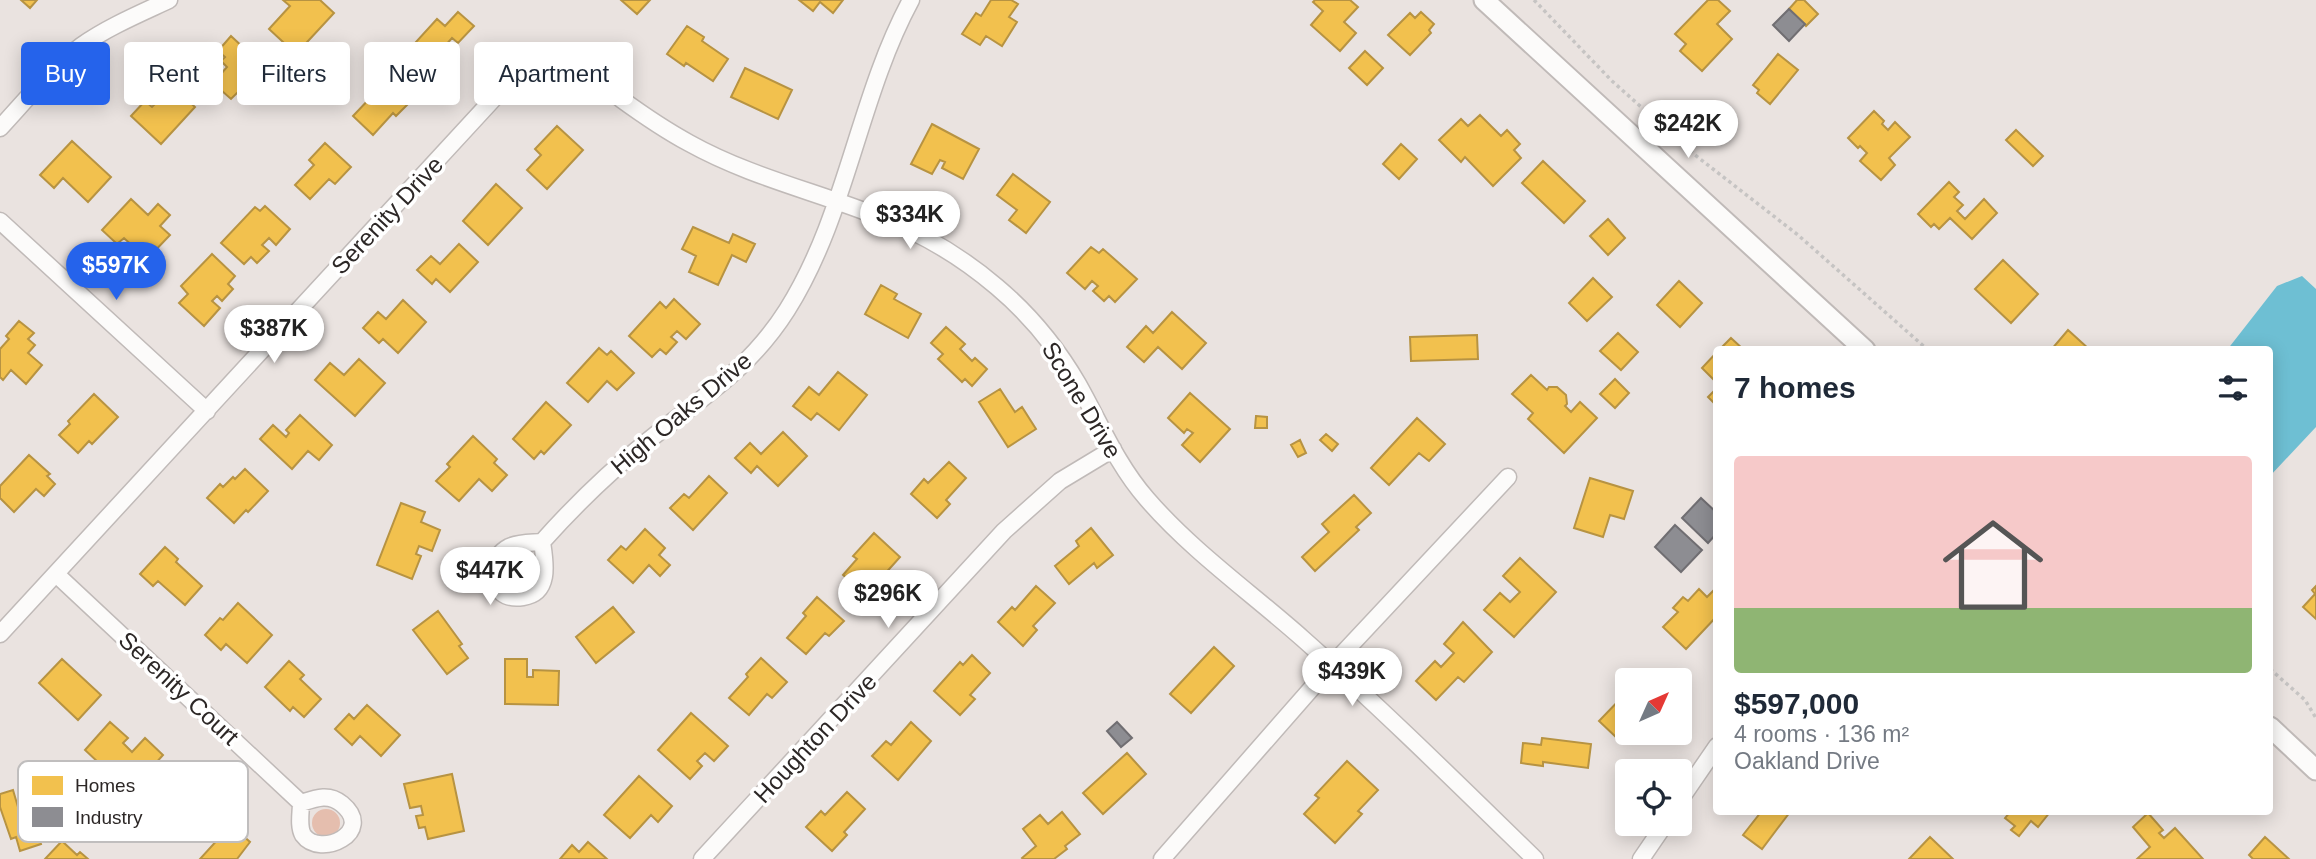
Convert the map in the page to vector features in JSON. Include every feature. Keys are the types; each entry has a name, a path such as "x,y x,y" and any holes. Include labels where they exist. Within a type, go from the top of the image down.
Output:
{"street":[{"path":"0,128 45,79 82,46 103,32 169,0"},
{"name":"High Oaks Drive","path":"542,542 618,464 715,390 753,354 786,311 815,258 882,64 911,0"},
{"path":"1486,1 1861,346"},
{"name":"Serenity Drive","path":"0,634 488,105"},
{"name":"Scone Drive","path":"630,105 695,146 767,179 909,230 966,263 996,286 1035,326 1063,361 1123,469 1165,519 1332,665 1535,859"},
{"path":"0,221 207,411"},
{"name":"Houghton Drive","path":"702,859 1004,531 1060,481 1113,449"},
{"path":"1162,859 1332,665 1508,477"},
{"name":"Serenity Court","path":"56,574 302,803"},
{"path":"2273,730 2316,770"},
{"path":"1692,782 1713,752"},
{"path":"1641,859 1657,836"}],"path":[{"path":"1534,0 1612,80 1674,136 1818,252 1923,346"},
{"path":"2273,672 2305,700 2316,718"}],"shaded area":[{"path":"518,558 528,562 532,572 528,582 518,586 508,582 504,572 508,562"},
{"path":"326,809 336,813 340,823 336,833 326,837 316,833 312,823 316,813"}],"water":[{"path":"2302,276 2316,289 2316,427 2273,473 2273,346 2230,346 2277,286"}],"building: Homes":[{"path":"21,0 37,0 30,8"},
{"path":"283,0 320,0 334,13 307,42 283,42 269,29 290,6"},
{"path":"621,0 650,0 637,14"},
{"path":"799,0 843,0 833,13 820,2 813,11"},
{"path":"991,0 1011,0 1018,4 1009,17 1017,22 1002,46 986,36 980,45 962,34 976,13 981,16"},
{"path":"1350,0 1358,7 1344,22 1356,33 1340,51 1311,25 1323,11 1313,2"},
{"path":"1708,0 1718,0 1730,11 1717,24 1732,39 1702,71 1680,51 1686,44 1675,34"},
{"path":"1797,0 1804,0 1818,14 1806,26 1789,9"},
{"path":"458,12 474,26 459,42 452,38 448,42 416,42 437,19 445,26"},
{"path":"1421,12 1434,24 1429,30 1431,33 1410,55 1388,35 1410,13 1415,18"},
{"path":"687,26 704,37 702,41 728,59 713,81 667,54"},
{"path":"231,36 237,42 237,93 231,99 223,92 223,72 227,67 223,63 223,45"},
{"path":"1365,51 1383,68 1367,85 1349,68"},
{"path":"1778,54 1798,70 1770,104 1757,93 1759,90 1753,85"},
{"path":"745,68 792,90 778,119 731,97"},
{"path":"364,104 407,105 396,116 393,113 373,135 353,116"},
{"path":"141,105 195,107 161,144 131,116"},
{"path":"1874,111 1884,121 1882,124 1888,130 1895,122 1910,137 1889,158 1895,165 1881,180 1860,161 1867,153 1848,138"},
{"path":"1480,115 1501,136 1507,130 1520,144 1514,150 1521,158 1493,186 1465,157 1461,162 1439,140 1461,119 1468,126"},
{"path":"932,124 979,149 963,179 942,168 945,162 940,160 932,174 911,164"},
{"path":"557,126 583,150 547,189 527,170 541,155 535,149"},
{"path":"2016,130 2043,156 2033,166 2006,140"},
{"path":"72,141 111,177 88,202 63,178 54,188 40,175"},
{"path":"325,143 351,167 335,184 329,179 310,199 295,185 314,165 309,160"},
{"path":"1401,144 1417,159 1399,179 1383,164"},
{"path":"1543,161 1585,201 1564,223 1522,183"},
{"path":"1013,174 1050,202 1026,233 1009,220 1017,210 997,195"},
{"path":"1949,182 1959,192 1954,197 1963,205 1957,211 1965,219 1984,199 1997,213 1972,239 1950,218 1939,229 1934,224 1931,227 1918,214"},
{"path":"496,184 522,208 488,245 463,221"},
{"path":"131,199 148,215 158,204 170,215 160,226 170,235 149,257 124,238 117,244 102,230"},
{"path":"265,206 290,229 276,245 269,238 262,245 269,251 257,263 251,257 244,264 221,243 255,207 260,211"},
{"path":"1608,219 1625,238 1608,255 1590,236"},
{"path":"693,227 729,243 733,234 755,244 746,262 732,255 718,285 689,272 696,256 682,249"},
{"path":"459,244 478,262 450,292 436,279 432,284 417,270 431,256 440,264"},
{"path":"1091,247 1099,253 1103,249 1137,279 1115,302 1109,296 1104,301 1093,291 1098,286 1092,281 1085,289 1067,273"},
{"path":"212,254 235,276 228,284 233,289 222,301 217,296 212,301 220,308 204,326 179,303 188,294 181,286"},
{"path":"2003,260 2038,294 2011,323 1975,289"},
{"path":"1593,278 1612,297 1587,321 1569,303"},
{"path":"1679,281 1702,303 1680,327 1657,305"},
{"path":"881,285 897,294 894,299 921,314 908,338 865,314"},
{"path":"674,299 700,324 686,339 677,331 671,337 677,342 666,354 660,349 652,357 629,336 660,302 666,308"},
{"path":"403,300 426,322 398,353 383,339 379,343 363,328 378,312 386,319"},
{"path":"1172,312 1206,343 1182,369 1158,347 1144,362 1127,347 1146,326 1153,333"},
{"path":"19,321 34,333 28,339 35,345 28,353 42,365 26,384 11,370 3,380 0,377 0,349 9,339 6,336"},
{"path":"946,327 965,344 960,349 972,361 975,358 987,369 972,386 965,379 962,382 938,359 943,354 931,343"},
{"path":"2068,330 2086,346 2054,346"},
{"path":"1618,333 1638,352 1621,370 1600,351"},
{"path":"1477,335 1478,359 1411,361 1410,337"},
{"path":"1731,338 1740,346 1723,346"},
{"path":"599,348 607,355 611,351 634,373 617,390 607,381 588,402 567,383"},
{"path":"1713,356 1713,379 1702,368"},
{"path":"359,359 385,383 355,416 315,380 330,363 344,375"},
{"path":"838,372 867,395 839,430 817,413 811,420 793,406 809,387 819,395"},
{"path":"1531,375 1547,390 1549,387 1557,387 1566,395 1565,406 1571,412 1580,402 1597,418 1564,453 1528,419 1533,413 1512,394"},
{"path":"1615,379 1629,393 1615,408 1600,394"},
{"path":"1000,389 1015,412 1022,407 1036,429 1008,447 979,402"},
{"path":"1190,393 1230,429 1200,462 1182,445 1193,433 1187,429 1184,433 1168,418"},
{"path":"94,394 118,417 92,444 89,441 78,453 59,435 70,424 68,421"},
{"path":"546,402 571,425 544,454 541,451 534,459 513,439"},
{"path":"300,415 332,445 319,460 308,451 292,469 260,439 273,425 286,437 289,433 286,430"},
{"path":"1256,416 1267,417 1267,428 1255,428"},
{"path":"1417,418 1445,444 1429,461 1419,453 1389,485 1371,468"},
{"path":"783,432 807,456 778,486 757,466 751,473 735,458 750,443 761,454"},
{"path":"1326,434 1338,444 1332,451 1320,440"},
{"path":"473,436 497,459 494,463 507,475 492,491 479,479 459,501 436,481 450,467 447,464"},
{"path":"1300,440 1306,453 1298,457 1291,445"},
{"path":"29,455 50,474 47,476 55,484 44,496 36,489 14,512 0,498 0,486"},
{"path":"949,462 966,478 946,500 950,504 937,518 911,494 924,479 928,483"},
{"path":"245,469 268,491 234,523 207,498 220,484 223,487"},
{"path":"709,476 727,493 693,530 670,508 684,494 689,498"},
{"path":"1590,478 1633,491 1624,519 1610,515 1603,537 1574,528"},
{"path":"1354,495 1371,513 1356,527 1359,530 1315,571 1302,557 1329,532 1322,524"},
{"path":"401,503 425,512 421,522 440,530 432,551 419,546 416,554 421,556 412,579 377,565"},
{"path":"1091,528 1113,555 1097,568 1094,563 1069,584 1055,566 1079,546 1076,541"},
{"path":"645,529 665,548 659,555 670,565 660,576 649,565 633,583 608,560 621,546 626,550"},
{"path":"874,533 900,557 874,586 872,584 864,593 843,575 857,559 853,556"},
{"path":"165,547 178,559 176,562 202,586 185,605 158,581 153,586 140,574"},
{"path":"1520,558 1556,592 1514,637 1484,610 1500,593 1510,602 1520,592 1503,576"},
{"path":"1036,586 1055,603 1033,626 1037,630 1023,646 998,622 1012,607 1015,610"},
{"path":"2316,586 2316,619 2303,607 2315,594 2312,590"},
{"path":"1699,589 1707,597 1713,591 1713,620 1686,649 1663,627 1678,612 1673,608 1683,597 1688,601"},
{"path":"817,597 844,621 829,636 825,633 806,654 787,638 806,616 803,613"},
{"path":"238,603 272,635 247,663 226,644 221,650 205,635"},
{"path":"613,607 634,632 596,663 576,637"},
{"path":"438,611 462,644 459,646 468,658 447,674 413,630"},
{"path":"1463,622 1492,652 1464,682 1458,677 1436,700 1416,681 1435,661 1441,667 1454,653 1444,644"},
{"path":"1214,647 1234,666 1191,713 1170,694"},
{"path":"972,655 990,673 970,695 975,699 960,715 934,691 960,662 963,665"},
{"path":"761,658 787,682 772,698 767,694 749,715 729,698"},
{"path":"62,659 101,695 78,720 39,683"},
{"path":"505,659 527,659 527,677 533,677 533,670 559,671 558,705 505,704"},
{"path":"289,661 304,675 300,679 321,699 304,717 293,707 290,711 265,687"},
{"path":"1615,704 1615,736 1599,721"},
{"path":"367,705 400,735 381,756 360,736 352,745 335,729 349,714 354,719"},
{"path":"691,713 728,746 714,761 705,753 697,761 702,766 690,779 658,750"},
{"path":"110,722 128,738 123,743 132,752 145,738 163,755 158,761 97,761 85,750"},
{"path":"911,722 931,741 898,780 872,756 886,741 891,745"},
{"path":"1542,738 1591,744 1588,768 1543,762 1543,766 1521,763 1523,743 1541,745"},
{"path":"1127,753 1146,774 1103,814 1083,793"},
{"path":"1347,761 1378,790 1358,811 1362,814 1335,843 1304,814 1319,798 1315,795"},
{"path":"452,774 464,831 428,839 425,827 419,828 416,816 423,815 421,806 410,808 404,784"},
{"path":"639,776 672,806 658,822 651,815 630,838 604,815"},
{"path":"13,790 18,807 18,842 41,844 20,851 16,837 11,839 0,807 0,794"},
{"path":"847,792 865,809 844,832 847,835 832,851 806,827 821,811 825,815"},
{"path":"1062,812 1080,834 1054,859 1023,859 1036,846 1023,829 1040,815 1048,824"},
{"path":"1759,815 1788,815 1762,849 1743,835"},
{"path":"2008,815 2048,815 2038,827 2031,821 2019,836 2011,830 2015,826 2005,818"},
{"path":"2146,815 2150,815 2163,830 2159,833 2164,838 2175,828 2203,859 2137,859 2150,847 2133,827"},
{"path":"1930,837 1953,859 1909,859"},
{"path":"2265,837 2289,859 2253,859 2249,855"},
{"path":"63,842 77,855 80,852 88,859 45,859"},
{"path":"216,842 250,842 237,859 200,859"},
{"path":"588,842 607,859 560,859 572,845 579,852"}],"building: Industry":[{"path":"1789,9 1805,24 1789,41 1773,25"},
{"path":"1701,498 1713,509 1713,537 1708,543 1682,518"},
{"path":"1675,525 1702,550 1681,572 1655,547"},
{"path":"1117,722 1132,738 1121,747 1107,731"}]}
